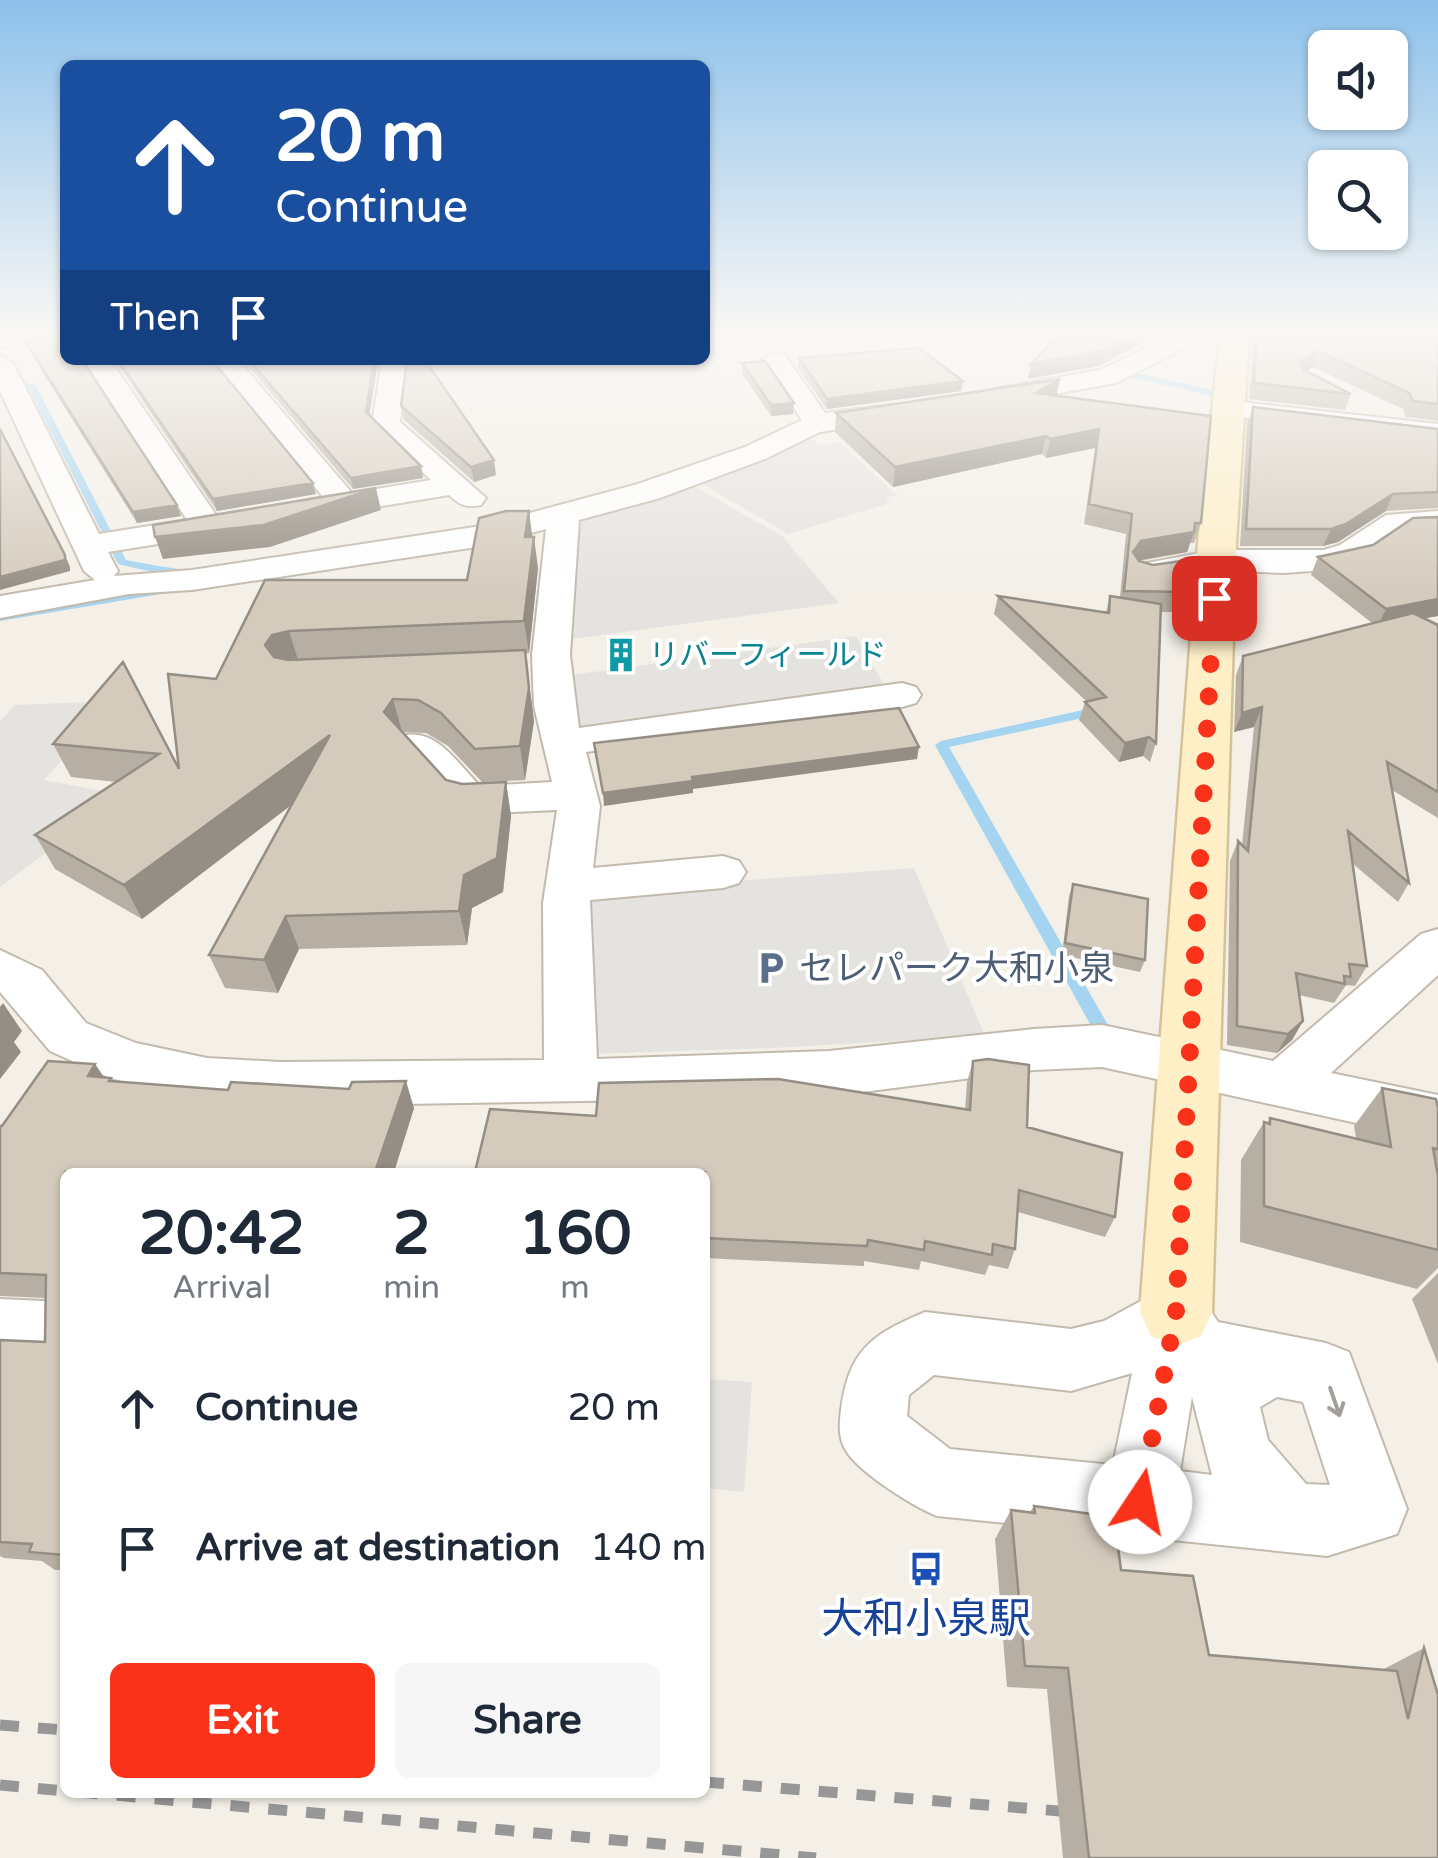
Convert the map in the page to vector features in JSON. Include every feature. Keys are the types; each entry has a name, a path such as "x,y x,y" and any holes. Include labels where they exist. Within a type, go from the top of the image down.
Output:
{"main road":[{"path":"1176,1312 1216,560 1230,423"}],"street":[{"path":"35,423 106,542 109,587"},
{"path":"139,423 207,526"},
{"path":"277,423 344,503"},
{"path":"386,423 488,514"},
{"path":"0,607 109,587 192,580 412,550 563,517 755,454 808,423"},
{"path":"1386,423 1427,432"},
{"path":"285,513 455,485"},
{"path":"563,517 532,668 554,706 579,806 566,903 572,1079"},
{"path":"106,542 246,519"},
{"path":"1148,572 1216,560 1327,560 1352,552 1397,522 1432,521"},
{"path":"563,743 902,695"},
{"path":"416,744 469,800 576,796"},
{"path":"568,886 722,872"},
{"path":"1282,1084 1438,947"},
{"path":"0,968 24,983 57,1053 207,1080 280,1084 829,1073 1055,1046 1102,1046 1438,1118"},
{"path":"1176,1312 1199,1349 1326,1374 1372,1509 1327,1521 938,1482 872,1431 878,1378 925,1343 1071,1360 1116,1349 1176,1312"},
{"path":"1140,1502 1176,1312"},
{"path":"0,1329 60,1332"},
{"path":"1271,1364 1224,1392 1238,1457 1290,1518"}],"shaded area":[{"path":"808,435 820,446 839,442 897,495 885,498 890,503 788,534 699,482"},
{"path":"694,486 782,536 839,603 565,640 574,601 581,521"},
{"path":"856,636 885,686 578,731 564,676"},
{"path":"117,701 44,780 124,795 0,887 0,721 15,705"},
{"name":"セレパーク大和小泉","path":"914,868 985,1036 588,1054 586,892"},
{"path":"710,1379 752,1382 744,1492 710,1489"}],"building":[{"path":"77,423 123,423 177,505 133,512"},
{"path":"161,423 263,423 313,483 213,499"},
{"path":"303,423 377,423 421,466 351,478"},
{"path":"420,423 468,423 494,460 471,467"},
{"path":"847,423 1210,423 1201,523 1195,523 1194,532 1141,541 1133,552 1139,561 1153,565 1188,560 1187,592 1124,591 1132,514 1089,504 1099,429 895,467"},
{"path":"1252,423 1385,423 1438,429 1438,492 1393,494 1346,524 1331,529 1246,529"},
{"path":"0,429 65,560 0,577"},
{"path":"376,488 264,525 155,537 153,525"},
{"path":"506,511 529,511 525,537 534,537 524,621 289,631 272,635 265,645 274,657 289,660 525,650 529,688 520,746 475,749 441,713 418,700 393,699 384,712 446,780 462,784 506,782 497,858 464,875 459,911 286,916 264,960 209,955 330,735 124,885 35,835 159,754 53,744 123,662 179,769 168,674 216,679 265,580 467,580 479,518"},
{"path":"1438,517 1438,599 1386,609 1318,557 1373,545 1413,518"},
{"path":"998,596 1109,613 1110,596 1161,604 1156,743 1149,737 1125,743 1085,702 1106,697"},
{"path":"1413,613 1438,625 1438,792 1387,762 1409,883 1348,831 1367,966 1349,964 1351,977 1344,976 1345,984 1296,973 1303,1021 1288,1034 1237,1026 1238,841 1248,851 1262,707 1242,713 1243,656"},
{"path":"899,708 919,747 692,777 693,781 603,793 594,743"},
{"path":"1073,884 1148,899 1145,960 1065,943"},
{"path":"988,1059 1029,1065 1027,1127 1122,1153 1115,1217 1019,1190 1015,1249 993,1244 992,1255 925,1241 924,1250 868,1240 867,1246 710,1238 710,1168 476,1168 490,1109 596,1116 599,1083 778,1079 970,1110 973,1061"},
{"path":"48,1061 95,1064 88,1076 111,1078 109,1081 228,1090 231,1082 349,1089 352,1082 406,1081 376,1168 60,1168 60,1555 29,1552 32,1544 0,1542 0,1340 45,1342 46,1275 0,1273 2,1126"},
{"path":"1382,1088 1436,1099 1438,1149 1433,1148 1438,1176 1438,1250 1264,1206 1264,1122 1270,1124 1270,1118 1391,1147"},
{"path":"1034,1506 1114,1517 1121,1570 1193,1576 1209,1655 1397,1671 1408,1719 1424,1648 1438,1695 1438,1858 1089,1858 1068,1668 1025,1666 1011,1510 1035,1513"}],"waterway":[{"path":"51,423 122,562 182,572"},
{"path":"0,618 175,589"},
{"path":"1097,711 941,745 1106,1037"}],"railway":[{"path":"0,1725 60,1730"},
{"path":"710,1782 1084,1813"},
{"path":"0,1785 60,1791"},
{"path":"146,1798 816,1858"}],"place":[{"name":"リバーフィールド","path":"621,655"},
{"name":"セレパーク大和小泉","path":"771,968"},
{"name":"大和小泉駅","path":"926,1569"}],"route":[{"path":"1140,1502 1176,1312 1214,598"}]}
